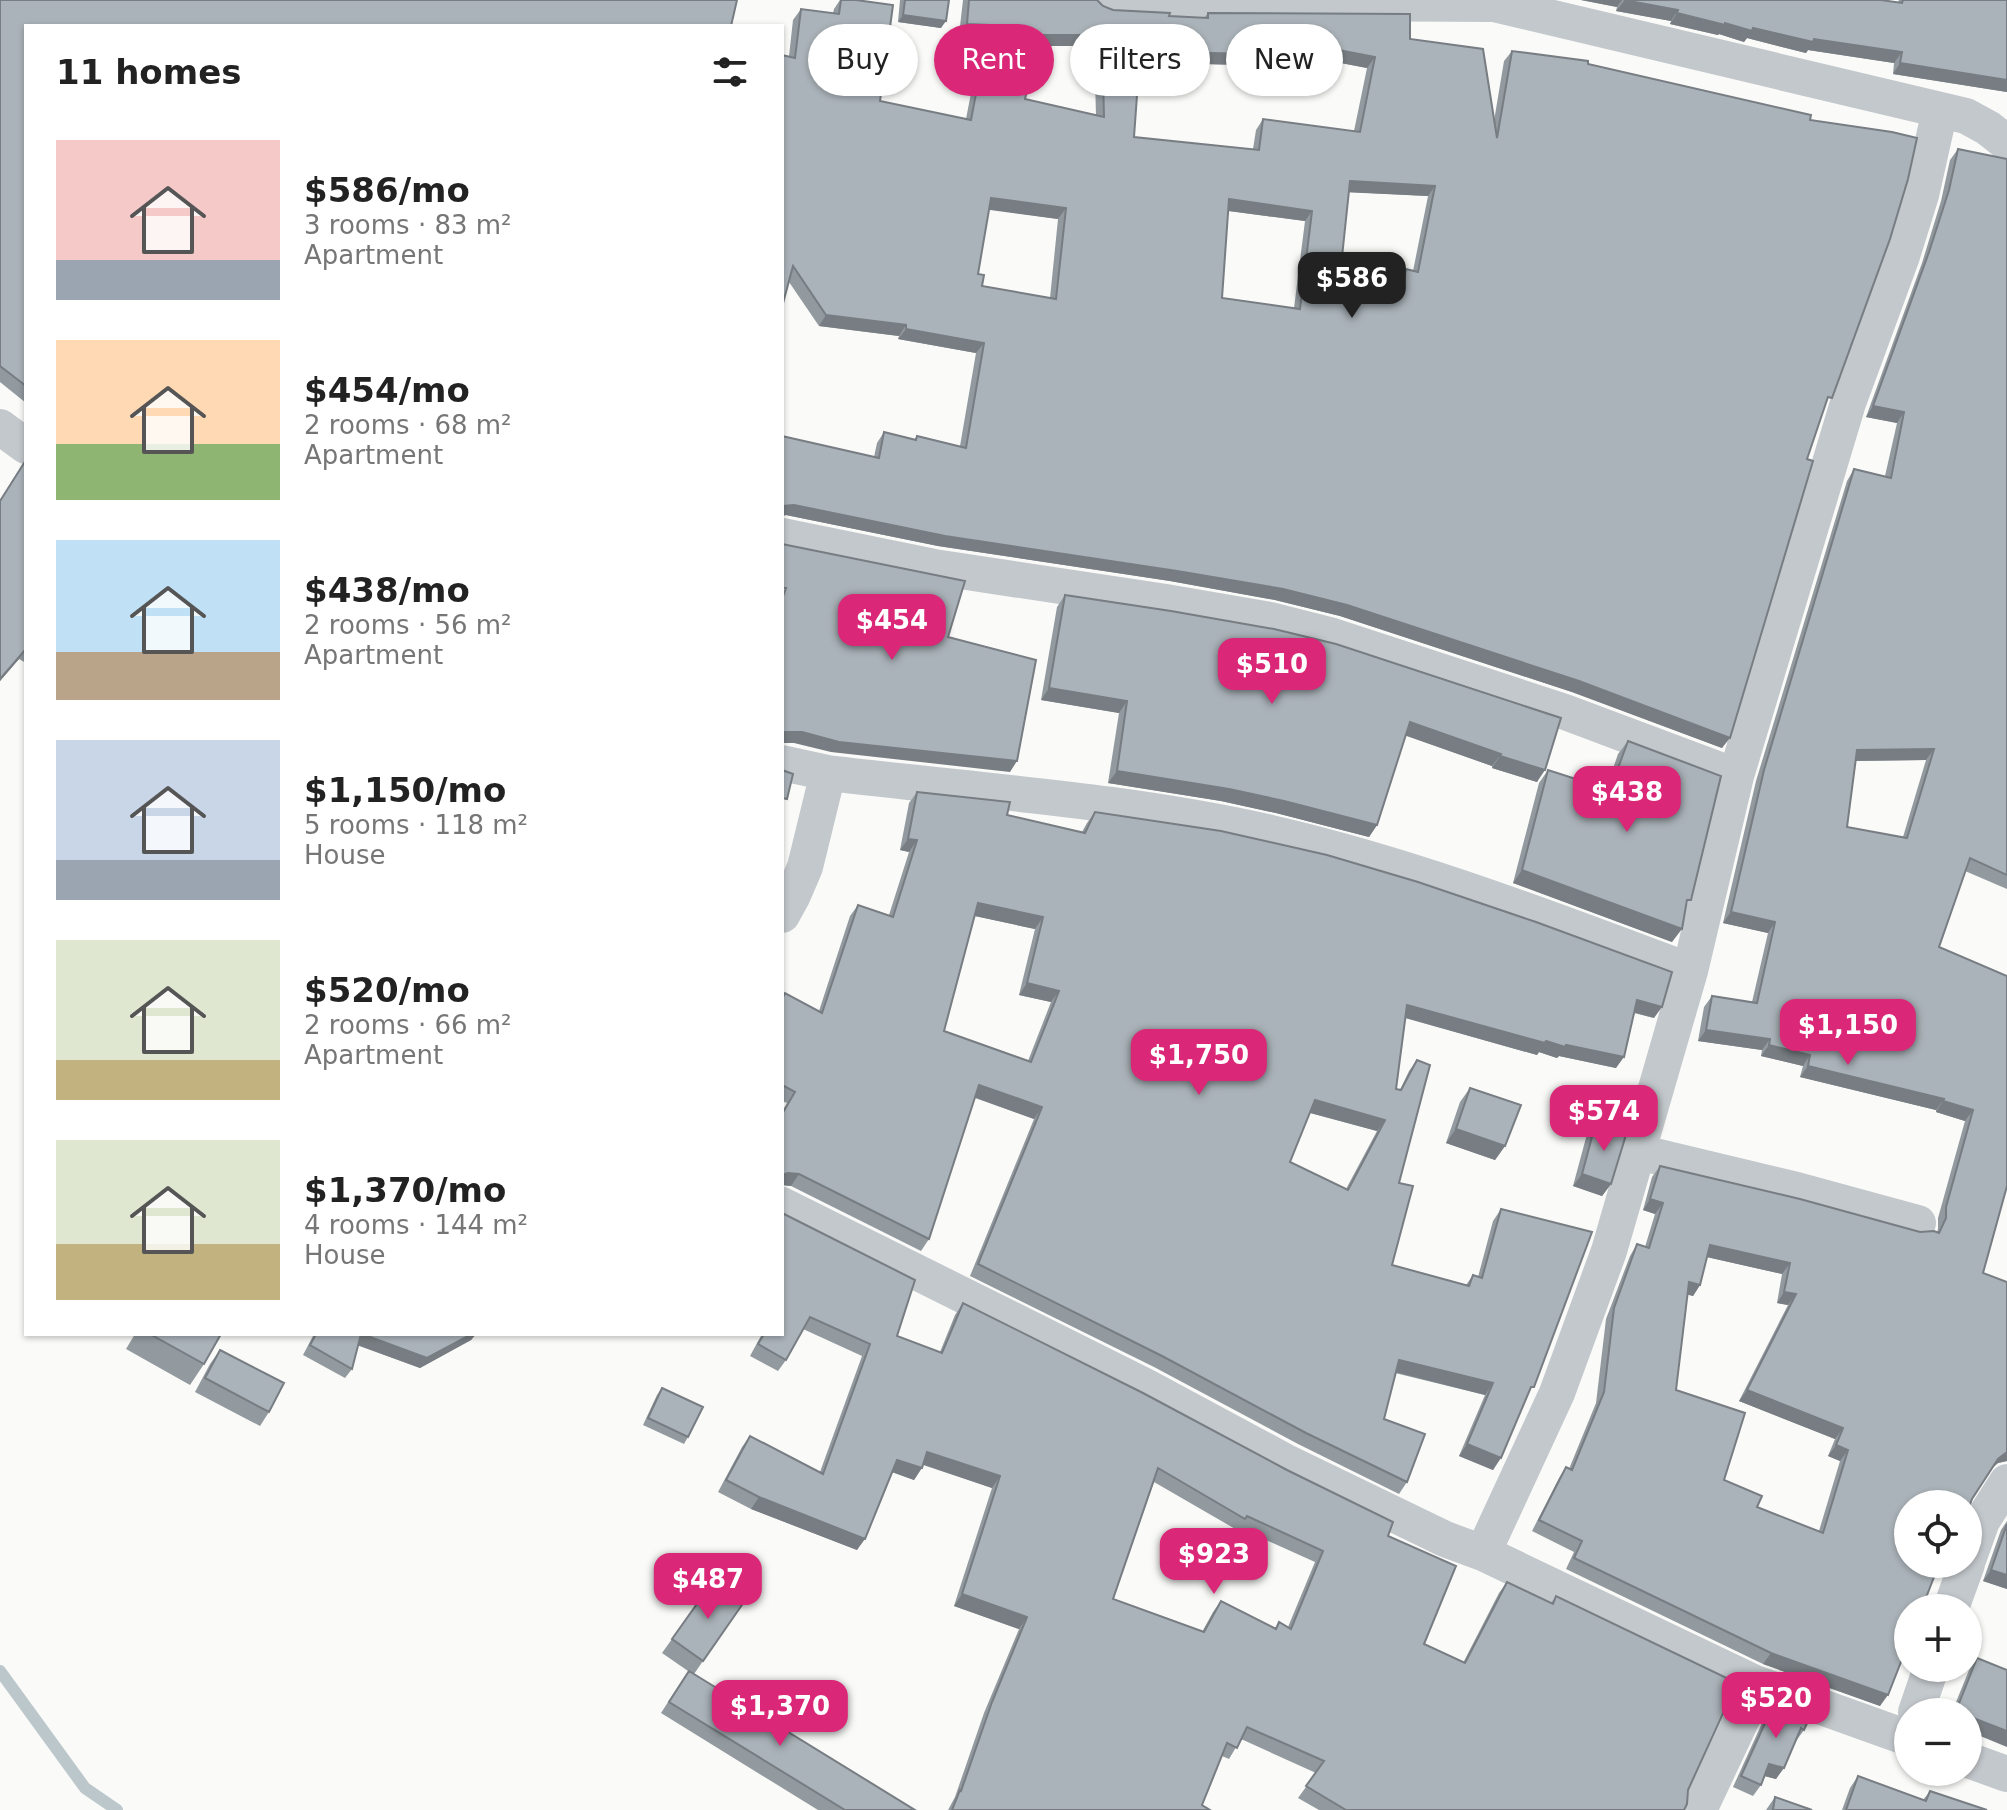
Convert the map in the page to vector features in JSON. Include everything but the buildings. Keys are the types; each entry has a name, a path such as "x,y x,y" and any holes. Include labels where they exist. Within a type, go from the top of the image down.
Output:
{"street":[{"path":"1107,0 1494,2 1966,116 2007,143"},
{"path":"1483,1553 1557,1393 1609,1251 1690,971 1736,776 1848,403 1921,195 1940,110"},
{"path":"0,427 24,445"},
{"path":"784,536 934,567 1255,618 1333,636 1565,712 1736,776"},
{"path":"784,763 828,773 1113,804 1272,833 1423,875 1690,971"},
{"path":"784,911 805,867 828,773"},
{"path":"1638,1152 1918,1223"},
{"path":"784,1206 1145,1386 1288,1463 1445,1539 1483,1553 1755,1683 1894,1732"},
{"path":"1982,1521 2007,1482"},
{"path":"1699,1810 1747,1708 1755,1683"},
{"path":"1982,1765 2007,1774"}],"waterway":[{"path":"0,1671 85,1788 117,1810"}]}
